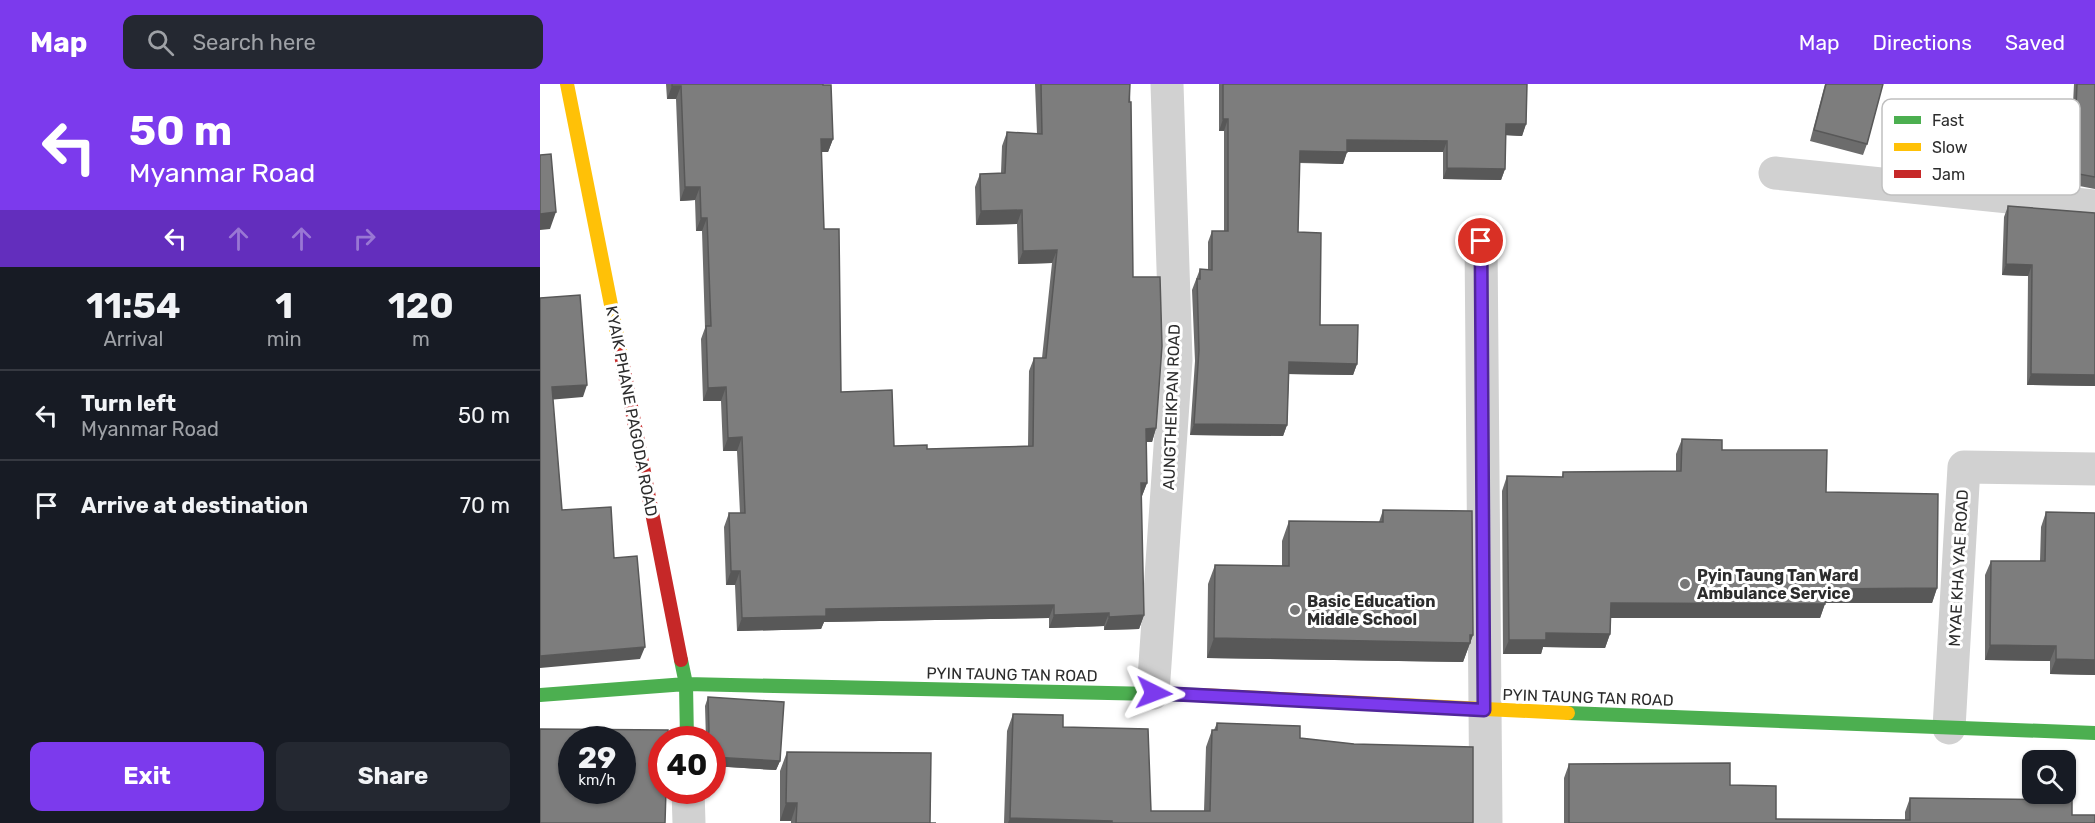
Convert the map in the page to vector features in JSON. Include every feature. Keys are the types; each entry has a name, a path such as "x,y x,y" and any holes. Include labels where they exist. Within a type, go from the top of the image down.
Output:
{"street":[{"name":"KYAIK PHANE PAGODA ROAD","path":"567,84 686,684 687,726"},
{"name":"AUNGTHEIKPAN ROAD","path":"1154,693 1176,360 1167,84"},
{"path":"1775,173 1882,184"},
{"path":"1988,195 2095,206"},
{"path":"1481,241 1486,823"},
{"name":"MYAE KHA YAE ROAD","path":"1949,728 1964,467 2095,470"},
{"name":"PYIN TAUNG TAN ROAD","path":"540,695 686,684 1154,693 1484,710 2095,733"},
{"path":"688,804 689,823"}],"building":[{"path":"672,84 831,85 833,139 821,139 824,229 839,229 841,392 892,390 894,446 927,445 927,449 1033,446 1034,358 1046,358 1057,250 1023,251 1022,210 981,211 980,174 1005,173 1007,132 1042,134 1041,84 1130,84 1133,277 1160,277 1162,346 1156,428 1146,429 1147,483 1141,483 1144,615 1109,617 1109,613 1054,615 1054,605 826,609 826,616 742,618 740,571 731,571 729,513 745,513 742,437 728,438 726,387 708,388 706,326 711,326 707,218 701,218 700,187 685,187 681,86 672,86"},
{"path":"1223,84 1527,84 1526,124 1506,124 1505,169 1447,168 1447,141 1347,140 1347,152 1300,151 1298,232 1321,233 1320,325 1358,325 1357,364 1289,362 1287,425 1194,424 1199,350 1197,279 1200,279 1200,269 1212,270 1212,231 1228,231 1228,119 1223,119"},
{"path":"1826,84 1883,84 1867,144 1814,130"},
{"path":"2077,84 2095,84 2095,177 2080,174 2080,99 2076,99"},
{"path":"551,154 556,212 540,214 540,155"},
{"path":"2008,206 2095,213 2095,375 2031,374 2032,265 2006,264"},
{"path":"580,295 587,385 552,387 562,510 611,507 614,558 637,556 645,647 540,656 540,298"},
{"path":"1682,439 1722,440 1722,450 1827,450 1826,492 1938,494 1937,588 1825,589 1825,604 1611,603 1610,634 1546,633 1546,640 1509,640 1507,476 1563,477 1563,472 1681,471"},
{"path":"1383,510 1472,511 1473,635 1470,635 1470,643 1214,638 1215,565 1289,566 1289,521 1383,522"},
{"path":"2046,512 2095,513 2095,660 2056,659 2056,646 1990,645 1991,561 2045,561"},
{"path":"708,697 784,702 780,761 726,758 726,726 709,726"},
{"path":"1013,714 1063,715 1063,727 1148,729 1151,811 1210,811 1212,730 1217,730 1217,723 1300,726 1300,738 1354,744 1473,747 1473,823 1112,823 1112,821 1010,818"},
{"path":"540,729 558,729 558,804 636,804 636,730 648,730 648,804 666,804 665,823 540,823"},
{"path":"787,752 931,753 930,823 796,823 797,803 786,803"},
{"path":"1730,763 1730,785 1776,786 1776,819 1910,820 1910,798 2022,799 2022,804 2072,804 2072,815 2095,815 2095,823 1569,823 1569,764"}],"traffic: fast":[{"path":"681,660 686,684 687,726"},
{"path":"540,695 686,684 1200,695"},
{"path":"1568,713 2095,733"}],"traffic: slow":[{"path":"567,84 621,355"},
{"path":"1200,695 1568,713"}],"traffic: jam":[{"path":"621,355 681,660"}],"place":[{"name":"Pyin Taung Tan Ward Ambulance Service","path":"1685,584"},
{"name":"Basic Education Middle School","path":"1295,610"}],"route":[{"path":"1154,693 1484,710 1481,241"}]}
